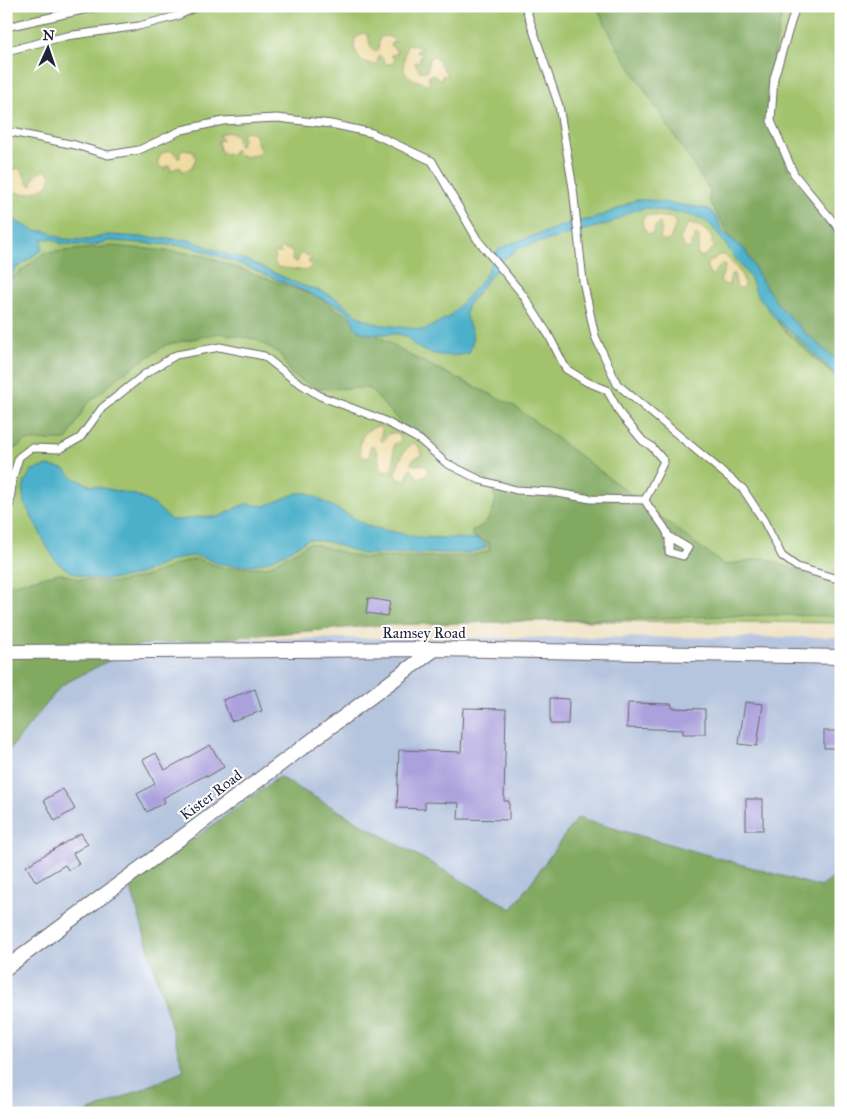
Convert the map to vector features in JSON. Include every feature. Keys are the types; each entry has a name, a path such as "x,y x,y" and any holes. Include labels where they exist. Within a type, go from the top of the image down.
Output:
{"street":[{"name":"Ramsey Road","path":"6,652 436,649 841,657"},
{"name":"Kister Road","path":"6,968 436,649"}],"lane":[{"path":"6,27 101,6"},
{"path":"6,51 67,36 139,26 177,16 198,6"},
{"path":"525,6 559,106 573,188 583,282 595,336 617,384 743,489 764,521 782,556 797,568 841,580"},
{"path":"796,6 774,78 771,121 794,174 841,230"},
{"path":"6,131 75,145 108,155 139,150 182,130 223,121 277,118 331,124 372,133 432,161 477,239 523,295 548,334 566,369 587,382 607,390 621,415 642,441 651,446 664,461 645,500"},
{"path":"6,511 9,509 13,477 18,457 31,448 60,449 80,438 102,408 145,374 176,355 220,348 264,356 293,379 320,396 383,420 420,440 446,463 480,480 516,490 552,492 591,499 645,500"},
{"path":"645,500 668,536"}],"shaded area":[{"path":"841,637 841,1113 6,1113 6,639"}],"green space":[{"path":"6,6 841,6 841,623 6,616"},
{"path":"596,6 783,6 772,65 768,101 768,123 791,175 827,221 841,243 841,383 780,326 709,200 710,191 617,47"},
{"path":"113,246 199,254 316,296 407,354 513,405 724,565 764,558 841,586 841,616 774,615 383,625 139,645 62,685 6,754 6,586 59,573 79,579 115,583 144,577 183,562 197,559 224,568 267,567 310,543 362,558 470,556 489,551 489,543 472,536 472,531 489,518 495,504 496,498 486,479 459,467 430,439 401,424 369,388 317,389 291,374 280,354 255,339 219,333 166,345 121,375 86,405 67,440 26,441 6,455 6,283 44,253"},
{"path":"279,777 512,909 577,818 821,887 841,872 841,1113 86,1113 184,1071 130,885"}],"sand":[{"path":"363,33 368,35 370,46 376,52 380,37 387,36 395,40 396,42 392,42 391,46 397,51 395,56 392,54 391,56 395,59 392,64 384,64 385,61 379,55 375,65 360,60 354,48 355,39"},
{"path":"407,44 421,48 416,51 423,54 420,60 415,63 419,71 427,71 429,59 433,56 448,75 442,76 441,80 431,74 428,78 429,85 407,75 404,71 404,61"},
{"path":"247,131 254,133 260,151 258,154 245,157 237,154 237,150 234,150 233,154 221,152 218,142 223,140 219,135 228,132 236,135 240,146 243,140 242,133"},
{"path":"183,149 195,151 193,154 196,158 191,169 182,171 180,166 170,171 170,166 165,166 165,170 157,164 161,154 170,150 180,158 180,152"},
{"path":"18,168 30,185 32,185 36,175 45,170 51,175 48,185 25,194 16,192 11,189 10,174"},
{"path":"646,215 673,218 676,225 669,241 664,241 660,237 662,229 659,228 662,225 659,223 652,234 648,234 643,227 642,220"},
{"path":"688,224 703,228 713,240 711,242 715,247 704,256 698,256 699,236 697,234 690,245 692,247 686,249 680,239"},
{"path":"282,248 289,250 293,254 292,261 297,262 301,253 311,257 308,261 310,264 312,263 312,266 306,271 277,267 274,261 275,253 282,253 278,251"},
{"path":"719,255 725,255 738,270 743,279 743,288 737,288 734,274 731,274 729,285 725,285 720,281 725,268 724,264 711,276 706,265"},
{"path":"379,426 382,429 381,441 388,434 394,433 398,434 401,439 394,444 393,466 384,472 380,465 377,451 372,445 370,447 370,456 366,458 361,456 360,451 361,441 366,433"},
{"path":"414,443 419,447 422,455 412,460 411,464 424,464 428,471 425,476 418,478 410,468 406,480 400,479 395,473 398,464 404,452"}],"water":[{"path":"635,200 649,200 709,209 717,218 722,231 745,250 762,281 779,306 804,332 841,364 841,380 776,319 756,293 751,279 711,225 700,218 647,208 631,211 611,223 519,248 505,258 467,306 466,316 472,332 472,341 469,353 463,355 448,356 426,352 402,335 368,334 362,332 355,327 348,313 338,306 246,266 190,246 109,241 91,246 63,244 52,239 42,239 42,250 14,270 9,288 6,289 6,201 11,216 19,223 36,231 46,231 63,239 88,240 108,235 191,240 248,261 301,285 324,292 339,300 358,316 377,324 424,330 450,316 478,285 488,271 498,250 509,244 569,223 592,219"},
{"path":"48,466 65,469 72,477 89,485 136,495 155,505 171,520 219,517 247,504 265,506 297,493 308,493 370,527 418,537 477,539 487,545 485,548 469,553 362,554 329,542 309,539 277,557 258,564 221,564 192,556 174,560 136,575 116,579 96,579 68,570 56,561 25,504 23,492 27,478 32,470"}],"building":[{"path":"368,598 390,602 387,616 366,613"},
{"path":"255,689 262,711 231,721 223,700"},
{"path":"550,698 569,699 568,724 550,724"},
{"path":"745,702 763,704 757,746 739,744"},
{"path":"628,703 672,704 672,708 705,709 705,734 683,734 683,730 627,728"},
{"path":"463,708 506,709 504,801 509,801 509,820 458,819 459,803 425,802 425,809 397,808 399,750 461,752"},
{"path":"824,731 841,731 841,748 824,748"},
{"path":"210,745 224,767 163,798 165,802 147,812 137,794 155,784 143,760 156,753 165,770"},
{"path":"63,789 75,809 55,821 44,800"},
{"path":"746,799 763,799 763,830 746,830"},
{"path":"81,833 88,844 73,853 79,864 68,870 65,865 36,882 26,866"}]}
